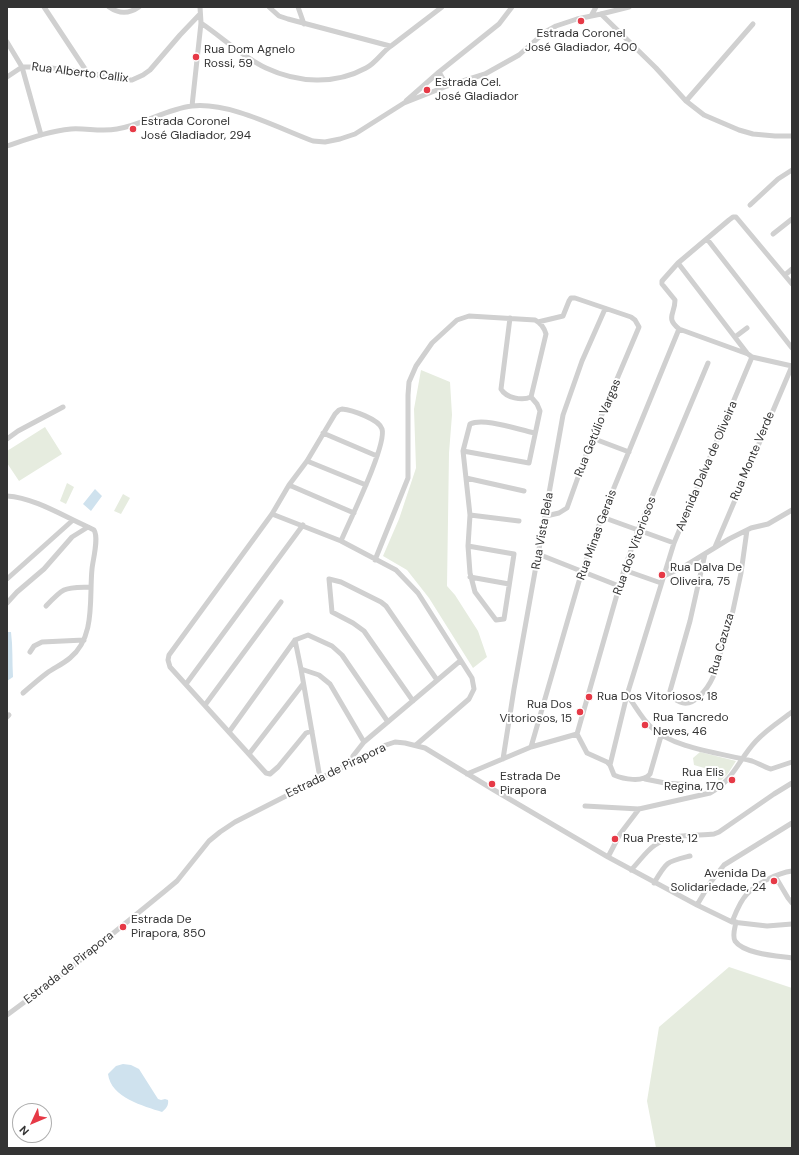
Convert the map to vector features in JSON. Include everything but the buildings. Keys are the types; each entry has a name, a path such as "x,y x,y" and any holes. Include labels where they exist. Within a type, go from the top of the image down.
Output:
{"street":[{"path":"44,7 87,72"},
{"path":"109,7 115,11 126,13 139,7"},
{"path":"192,106 201,23 200,7"},
{"path":"269,7 279,16 304,24 390,46"},
{"path":"298,7 304,24"},
{"path":"201,23 247,57 266,68 298,79 324,80 347,76 373,64 390,46 442,7"},
{"path":"7,146 55,131 73,129 116,129 128,127 173,110 192,106 218,107 240,113 313,141 325,142 340,139 355,134 404,103 439,72 499,24 512,7"},
{"path":"592,16 596,7"},
{"path":"404,103 447,86 485,74 500,67 519,55 545,32 556,26 577,19 629,7"},
{"name":"Rua Alberto Callix","path":"7,77 22,67 42,67 87,72 118,80 132,80 143,75 160,60 180,35 200,14"},
{"path":"601,14 656,68 686,101 704,115 739,130 753,134 765,136 792,136"},
{"path":"686,101 753,24"},
{"path":"7,42 22,67 41,135"},
{"path":"439,72 447,86"},
{"path":"750,205 778,179 792,170"},
{"path":"792,284 736,217 729,220 678,263 663,279 662,284 675,300 671,316 673,324 679,329 750,355 792,366"},
{"path":"773,234 792,219"},
{"path":"707,239 792,348"},
{"path":"678,263 750,355"},
{"path":"785,275 792,269"},
{"path":"538,322 563,316 571,298 575,298 605,309"},
{"name":"Rua Getúlio Vargas","path":"546,516 559,513 567,508 592,438 639,327 635,320 631,317 605,309"},
{"name":"Rua Vista Bela","path":"503,759 563,415 582,361 605,309"},
{"path":"375,560 408,478 408,389 411,377 416,366 432,343 451,324 460,318 469,316 535,320 543,327 546,334 531,397"},
{"path":"510,318 501,389 505,394 514,397 525,399 531,397"},
{"path":"735,337 747,328"},
{"name":"Rua Minas Gerais","path":"531,747 582,571 602,517 679,329"},
{"name":"Avenida Dalva de Oliveira","path":"610,764 628,695 674,543 750,355"},
{"name":"Rua dos Vitoriosos","path":"577,734 619,586 638,530 708,363"},
{"name":"Rua Monte Verde","path":"715,547 792,366"},
{"path":"463,451 529,463 540,411 537,404 531,397"},
{"path":"7,439 18,431 63,407"},
{"path":"312,731 306,733 278,767 270,774 266,773 170,667 168,660 169,655 272,514 289,485 307,461 335,414 340,409 344,409 373,419 379,424 383,431 377,456 366,485 341,541"},
{"path":"468,546 514,554 504,619 496,620 475,592 470,577 468,546 470,515 463,451 470,424 474,422 487,422 535,433"},
{"path":"323,433 377,456"},
{"path":"592,438 629,452"},
{"path":"307,461 366,485"},
{"path":"466,478 524,491"},
{"path":"289,485 354,513"},
{"path":"8,497 25,499 39,504 94,530 96,537 90,586 89,623 84,640 70,658 48,672 23,693"},
{"path":"664,576 685,566 715,547 747,530 768,524 792,510"},
{"path":"272,514 341,541 396,570 414,588 473,680 474,689 472,696 416,745"},
{"path":"470,515 519,521"},
{"path":"602,517 674,543"},
{"path":"7,579 73,520"},
{"path":"186,684 303,525"},
{"path":"7,603 17,592 44,569 72,537 88,527"},
{"name":"Rua Cazuza","path":"705,554 690,621 670,691 673,698 677,702 688,704 697,698 714,677 732,615 741,573 747,530"},
{"path":"538,554 619,586"},
{"path":"624,570 662,583"},
{"path":"470,577 509,584"},
{"path":"413,701 364,631 353,623 332,612 329,579 341,582 386,606 437,680"},
{"path":"46,606 66,588 90,586"},
{"path":"205,706 281,602"},
{"path":"229,732 295,640 308,635 332,646 342,655 388,722"},
{"path":"30,652 34,646 42,642 84,640"},
{"path":"295,640 320,778"},
{"path":"352,762 352,756 364,742 460,661"},
{"path":"301,669 319,675 330,684 364,742"},
{"path":"249,754 303,684"},
{"path":"628,695 641,716 650,727 661,736 679,743 752,761 771,769 792,762"},
{"path":"585,806 639,809 710,793 728,780 755,741 792,712"},
{"path":"467,774 531,747 577,734 587,753 610,764 612,772 618,776 636,780 645,779 659,782 692,785"},
{"path":"645,779 650,774 661,736"},
{"name":"Estrada de Pirapora","path":"7,1015 73,966 177,881 209,841 220,832 235,822 320,778 395,742 425,748 631,870 697,905 734,922 767,926 792,924"},
{"path":"631,870 653,847 662,841 671,838 714,834 719,832 792,783"},
{"path":"608,857 620,834 639,809"},
{"path":"697,905 710,883 724,865 792,823"},
{"path":"654,882 666,864 673,860 690,856"},
{"path":"792,871 775,876 747,893 740,904 734,922 734,937 739,945 746,949 768,955 792,958"},
{"path":"775,876 792,903"}],"shaded area":[{"path":"421,370 450,382 452,415 449,453 447,586 455,595 478,631 487,657 473,668 429,598 407,570 383,556 399,519 416,468 414,409"},
{"path":"45,427 62,454 19,481 7,463 7,451"},
{"path":"67,483 74,487 66,504 60,501"},
{"path":"123,494 130,498 121,514 114,511"},
{"path":"700,752 736,761 727,775 718,783 718,772 694,765 693,758"},
{"path":"729,967 792,988 792,1148 656,1148 647,1101 659,1027"}],"water":[{"path":"95,489 102,496 91,511 83,504"},
{"path":"7,632 11,632 13,677 7,681"},
{"path":"123,1064 131,1065 139,1069 158,1099 168,1100 168,1105 162,1112 129,1100 115,1089 110,1082 108,1074 116,1066"}],"place":[{"name":"Estrada Coronel José Gladiador, 400","path":"581,21"},
{"name":"Rua Dom Agnelo Rossi, 59","path":"196,57"},
{"name":"Estrada Cel. José Gladiador","path":"427,90"},
{"name":"Estrada Coronel José Gladiador, 294","path":"133,129"},
{"name":"Rua Dalva De Oliveira, 75","path":"662,575"},
{"name":"Rua Dos Vitoriosos, 18","path":"589,697"},
{"name":"Rua Dos Vitoriosos, 15","path":"580,712"},
{"name":"Rua Tancredo Neves, 46","path":"645,725"},
{"name":"Rua Elis Regina, 170","path":"732,780"},
{"name":"Estrada De Pirapora","path":"492,784"},
{"name":"Rua Preste, 12","path":"615,839"},
{"name":"Avenida Da Solidariedade, 24","path":"774,881"},
{"name":"Estrada De Pirapora, 850","path":"123,927"}]}
